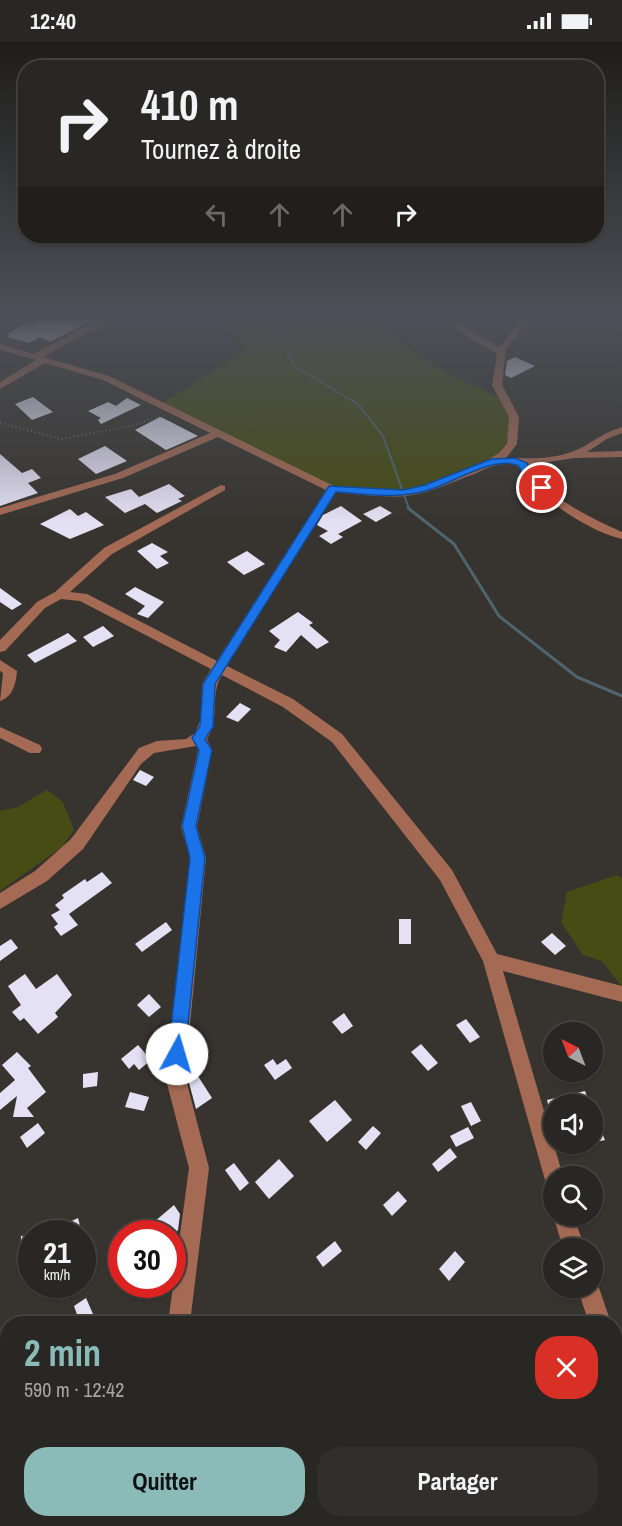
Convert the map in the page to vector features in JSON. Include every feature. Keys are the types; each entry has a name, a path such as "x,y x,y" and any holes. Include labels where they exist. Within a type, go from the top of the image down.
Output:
{"street":[{"path":"123,386 333,489 404,493 428,488 494,461 503,455 512,444 514,417 498,386"},
{"path":"574,455 603,437 622,430"},
{"path":"0,512 120,476 219,434"},
{"path":"494,461 520,463 574,455 622,454"},
{"path":"520,463 524,465 527,475 557,501 622,536"},
{"path":"0,648 41,604 59,595 108,551 221,488"},
{"path":"0,902 41,876 61,860 76,844 136,760 145,751 155,747 180,746 199,738 206,727 209,684 333,489"},
{"path":"59,595 83,597 219,666 288,703 337,738 446,875 491,960 550,1166"},
{"path":"0,665 10,671 9,684 0,696"},
{"path":"0,732 35,749"},
{"path":"180,1316 199,1168 174,1076 198,858 189,826 205,750 199,738"},
{"path":"491,960 622,994"},
{"path":"592,1298 598,1316"}],"path":[{"path":"0,423 62,439 135,425 165,414"}],"green space":[{"path":"190,386 476,386 506,401 514,417 512,444 494,461 404,493 332,489 160,405"},
{"path":"47,790 63,802 74,830 62,847 0,891 0,811 18,807"},
{"path":"617,875 622,878 622,987 602,961 583,955 561,922 567,892"}],"building":[{"path":"33,397 53,412 32,420 15,404"},
{"path":"127,398 141,405 101,424 98,420 101,418 88,411 108,402 116,406"},
{"path":"160,417 198,436 166,450 135,430"},
{"path":"105,446 127,461 96,474 78,459"},
{"path":"0,454 22,473 32,469 41,478 28,483 38,493 0,506"},
{"path":"169,484 185,496 178,499 182,501 157,513 145,504 125,513 105,497 131,489 139,497"},
{"path":"341,506 362,521 338,534 343,537 331,544 319,536 328,531 317,525 323,515"},
{"path":"380,506 392,513 376,522 363,514"},
{"path":"70,509 78,516 86,512 104,525 70,539 40,524"},
{"path":"152,543 168,552 160,556 169,563 157,569 137,551"},
{"path":"247,551 265,564 244,575 227,562"},
{"path":"135,587 164,602 148,618 137,614 145,606 125,594"},
{"path":"0,588 22,604 12,610 0,602"},
{"path":"298,612 313,623 309,625 329,642 317,649 301,635 286,652 274,647 280,640 269,631"},
{"path":"103,626 114,636 93,647 83,637"},
{"path":"68,633 77,641 35,663 27,655"},
{"path":"240,703 251,709 238,722 226,717"},
{"path":"140,770 154,777 146,786 133,780"},
{"path":"102,872 112,883 69,914 78,925 61,936 54,927 58,924 51,915 60,910 55,905 64,898 62,895 85,879 87,882"},
{"path":"399,919 411,919 411,944 399,944"},
{"path":"166,922 172,930 142,952 135,944"},
{"path":"552,933 566,946 555,955 541,942"},
{"path":"11,939 18,948 0,961 0,946"},
{"path":"25,974 36,989 57,974 72,995 55,1013 58,1017 38,1034 24,1018 20,1021 12,1012 21,1005 8,986"},
{"path":"149,994 161,1007 149,1017 137,1005"},
{"path":"344,1013 353,1026 342,1034 332,1022"},
{"path":"466,1019 480,1037 470,1043 456,1025"},
{"path":"421,1044 438,1063 428,1071 411,1052"},
{"path":"138,1045 151,1060 139,1070 134,1064 129,1069 121,1059"},
{"path":"17,1052 31,1066 28,1068 46,1092 27,1108 34,1117 13,1117 17,1096 0,1110 0,1093 15,1080 2,1065"},
{"path":"273,1059 277,1065 286,1059 292,1068 275,1080 264,1065"},
{"path":"98,1072 97,1086 83,1088 83,1074"},
{"path":"196,1073 212,1098 196,1109 188,1079"},
{"path":"130,1092 149,1097 144,1111 125,1107"},
{"path":"335,1100 352,1120 327,1142 309,1121"},
{"path":"471,1102 481,1121 471,1126 461,1106"},
{"path":"38,1123 45,1133 27,1148 20,1137"},
{"path":"373,1126 381,1133 366,1150 358,1142"},
{"path":"468,1127 474,1138 456,1147 450,1136"},
{"path":"450,1148 457,1157 438,1172 432,1164"},
{"path":"279,1159 294,1176 269,1199 255,1182"},
{"path":"234,1163 249,1183 240,1191 225,1170"},
{"path":"398,1191 407,1201 392,1216 383,1205"},
{"path":"174,1205 180,1214 179,1220 156,1220"},
{"path":"335,1241 342,1251 323,1267 316,1257"},
{"path":"455,1251 465,1262 449,1281 439,1269"},
{"path":"86,1298 93,1314 78,1316 74,1306"}],"waterway":[{"path":"328,386 358,404 383,436 409,509"},
{"path":"409,509 454,544 499,616 577,677 622,696"}],"route":[{"path":"177,1054 198,858 189,826 205,750 199,738 206,727 209,684 333,489 404,493 428,488 494,461 515,461 524,465 527,475 542,488"}]}
